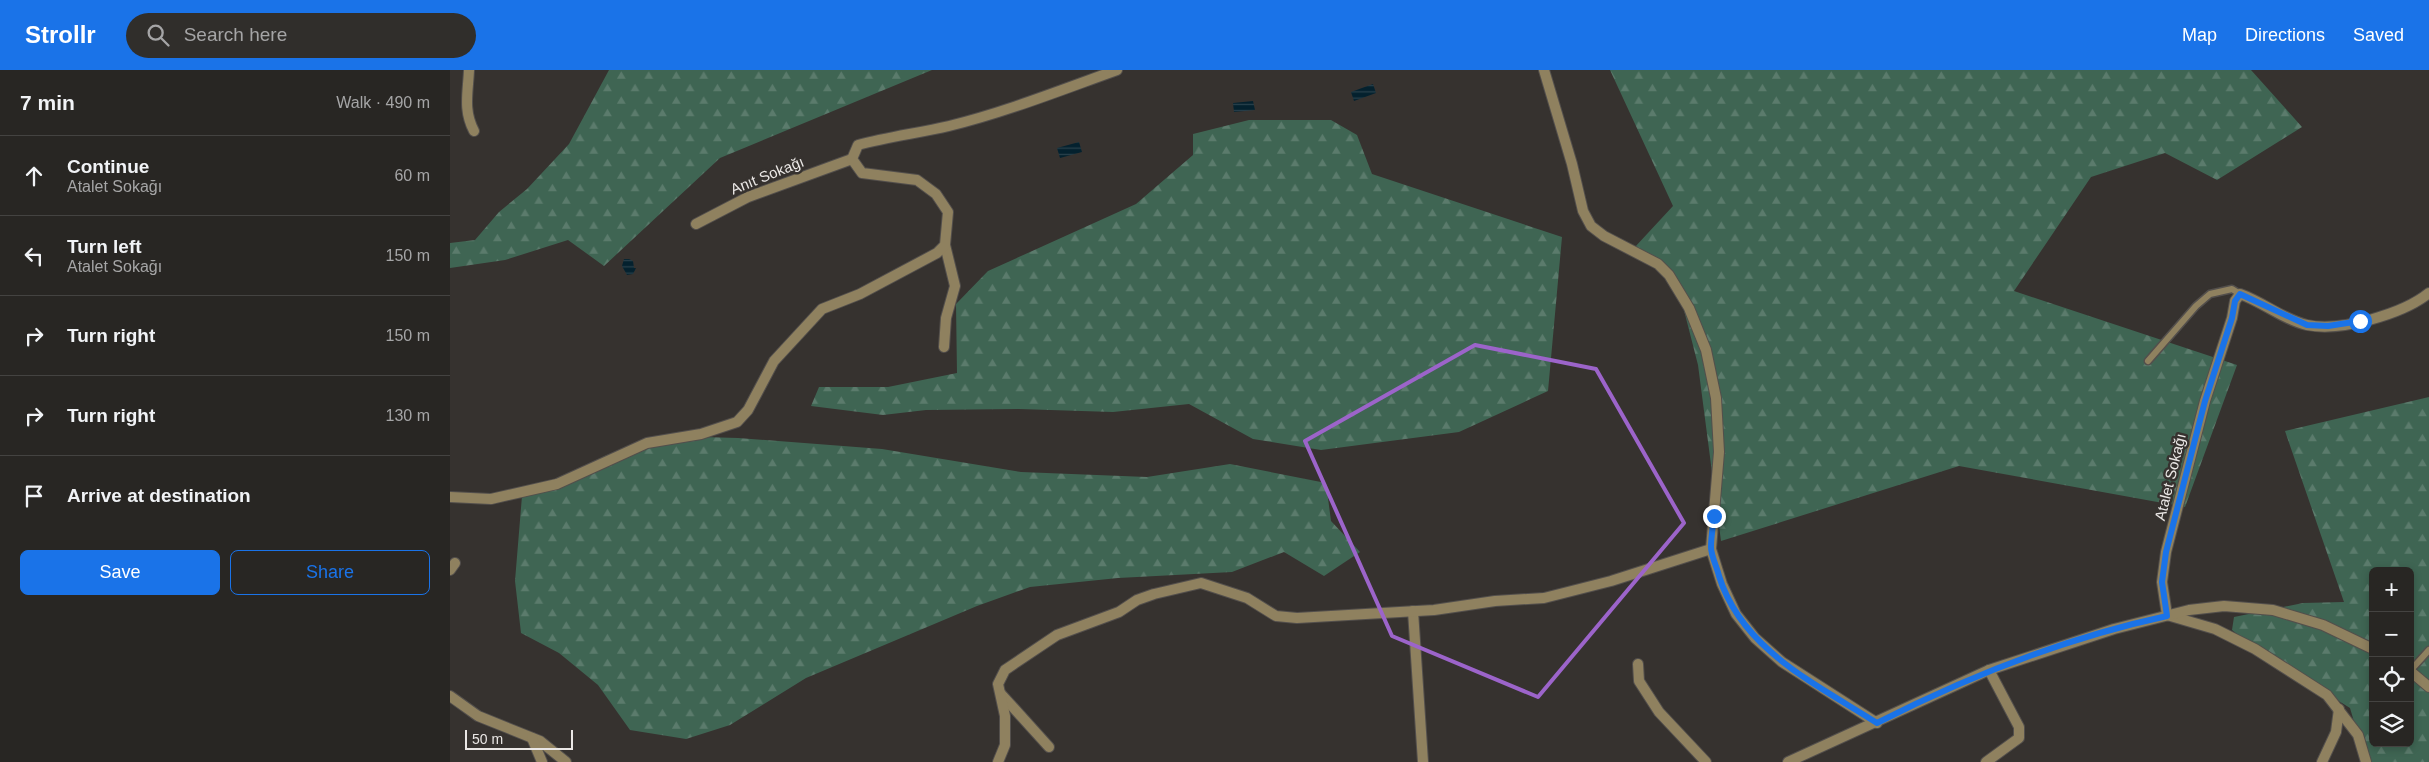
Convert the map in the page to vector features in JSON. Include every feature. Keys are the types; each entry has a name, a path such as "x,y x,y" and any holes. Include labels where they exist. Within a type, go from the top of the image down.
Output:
{"street":[{"path":"469,70 466,101 468,119 474,131"},
{"path":"944,347 946,318 955,286 945,245 948,212 936,194 917,180 862,173 852,159 858,145 948,126 1017,107 1117,70"},
{"path":"1544,70 1584,211 1591,226 1604,236 1658,264 1669,275 1689,308 1706,350 1716,398 1719,452 1711,549 1722,584 1736,614 1755,638 1782,662 1877,723"},
{"name":"Anıt Sokağı","path":"696,224 748,197 852,159"},
{"path":"450,497 491,499 557,484 647,443 701,434 737,422 748,410 774,361 822,308 860,294 937,253 945,245"},
{"path":"2240,294 2307,325 2328,326 2360,321 2396,312 2429,293"},
{"name":"Atalet Sokağı","path":"2167,616 2162,582 2166,552 2205,401 2232,318 2235,301 2240,294"},
{"path":"998,762 1004,744 1004,716 998,684 1004,670 1057,635 1119,612 1137,600 1154,594 1201,583 1247,598 1276,616 1323,618 1544,598 1611,581 1711,549"},
{"path":"1788,762 1877,723 1989,670 2063,644 2167,616 2224,606 2273,610 2323,625 2369,646"},
{"path":"1413,610 1423,762"},
{"path":"2167,616 2214,629 2255,648 2327,695 2358,734 2366,762"},
{"path":"1638,664 1639,681 1659,712 1706,762"},
{"path":"1986,762 2019,738 2019,727 1989,670"},
{"path":"2414,674 2429,687"},
{"path":"1000,693 1049,747"},
{"path":"450,696 478,716 540,741 566,762"},
{"path":"2322,762 2336,732 2339,709"},
{"path":"532,738 542,762"}],"lane":[{"path":"2148,361 2196,306 2210,294 2232,289 2240,294"},
{"path":"2414,667 2429,650"}],"highlighted area":[{"path":"1475,345 1596,369 1684,523 1538,697 1392,636 1305,441"}],"green space":[{"path":"609,70 932,70 720,158 604,266 568,240 505,260 450,268 450,243 475,240 499,212 527,189 569,144"},
{"path":"1610,70 2251,70 2302,127 2217,180 2165,153 2091,177 2014,291 2237,365 2185,507 1959,466 1721,541 1698,365 1676,279 1635,247 1673,206"},
{"path":"1249,120 1331,120 1357,135 1372,174 1562,237 1548,391 1459,432 1321,450 1253,439 1189,404 1113,412 1019,409 926,410 883,415 811,406 819,387 888,387 957,373 956,304 988,271 1136,204 1193,155 1193,134"},
{"path":"2429,397 2429,762 2366,762 2350,708 2255,649 2232,630 2234,617 2303,603 2344,602 2285,431"},
{"path":"667,436 738,438 882,449 1021,472 1147,477 1230,464 1326,483 1331,521 1360,552 1324,576 1284,552 1232,572 1118,578 1030,587 977,606 806,678 730,725 686,739 630,730 598,685 559,653 521,633 515,581 522,496 607,455"}],"water":[{"path":"1373,84 1376,93 1354,101 1351,92"},
{"path":"1253,101 1255,110 1234,112 1233,103"},
{"path":"1079,142 1082,152 1060,158 1057,148"},
{"path":"624,259 633,261 634,268 636,268 633,274 627,275 622,266"}],"route":[{"path":"1714,516 1711,549 1722,584 1736,614 1755,638 1782,662 1877,723 1989,670 2063,644 2167,616 2162,582 2166,552 2205,401 2232,318 2235,301 2240,294 2307,325 2328,326 2360,321"}]}
